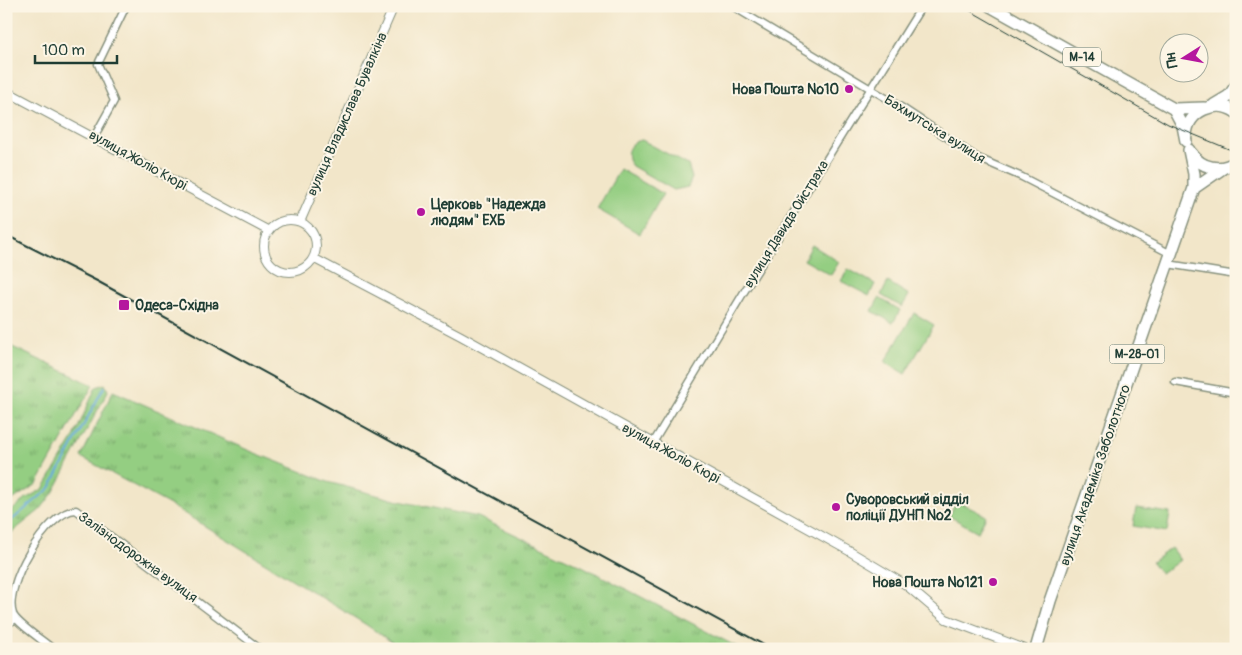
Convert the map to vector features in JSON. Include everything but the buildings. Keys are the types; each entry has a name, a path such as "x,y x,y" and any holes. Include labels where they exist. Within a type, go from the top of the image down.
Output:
{"highway":[{"name":"М-14","path":"990,6 1174,109"},
{"path":"1223,168 1203,165 1195,159 1188,145 1187,128 1191,120 1235,92"},
{"path":"1174,109 1224,106 1236,112"},
{"name":"вулиця Академіка Заболотного","path":"1036,649 1050,601 1194,188 1194,174 1188,145 1183,126 1174,109"},
{"path":"1194,188 1223,168 1236,162"}],"street":[{"path":"94,136 114,101 98,64 126,6"},
{"name":"вулиця Владислава Бувалкіна","path":"300,222 394,6"},
{"name":"Бахмутська вулиця","path":"732,6 870,89 978,158 1022,177 1169,259 1236,275"},
{"name":"вулиця Давида Ойстраха","path":"653,443 738,300 922,6"},
{"name":"вулиця Жоліо Кюрі","path":"6,90 268,231"},
{"path":"283,221 300,222 313,233 316,241 313,258 301,270 293,272 280,271 265,256 264,247 268,231 283,221"},
{"name":"вулиця Жоліо Кюрі","path":"313,258 461,336 906,585 946,619 1025,649"},
{"path":"1175,382 1236,393"},
{"name":"Залізнодорожна вулиця","path":"16,619 13,614 12,602 14,584 27,556 53,523 63,514 76,510 260,649"},
{"path":"6,625 16,619 54,649"}],"green space":[{"path":"642,140 688,165 692,178 688,187 674,190 632,166 628,158 628,150 633,143"},
{"path":"620,169 663,194 640,234 597,209"},
{"path":"812,245 839,262 831,275 804,260"},
{"path":"848,269 875,284 869,296 841,281"},
{"path":"888,282 909,295 902,307 881,295"},
{"path":"879,298 900,310 893,323 872,311"},
{"path":"914,313 934,325 905,374 885,362"},
{"path":"6,344 93,385 37,484 6,504"},
{"path":"105,384 108,391 53,493 40,510 6,537 6,516 25,499 43,489 73,439 96,387"},
{"path":"113,391 250,451 328,482 399,501 478,517 582,566 741,649 402,649 365,624 172,506 81,457"},
{"path":"957,501 986,516 978,532 949,516"},
{"path":"1136,508 1170,513 1167,532 1133,526"},
{"path":"1171,548 1180,560 1161,574 1152,562"}],"waterway":[{"path":"6,525 50,488 104,387"}],"tram line":[{"path":"962,6 1168,124 1236,152"}],"railway":[{"path":"6,235 97,281 771,649"}],"place":[{"name":"Нова Пошта №10","path":"849,89"},
{"name":"Церковь \"Надежда людям\" ЕХБ","path":"421,212"},
{"name":"Одеса-Східна","path":"124,305"},
{"name":"Суворовський відділ поліції ДУНП №2","path":"836,507"},
{"name":"Нова Пошта №121","path":"993,582"}]}
